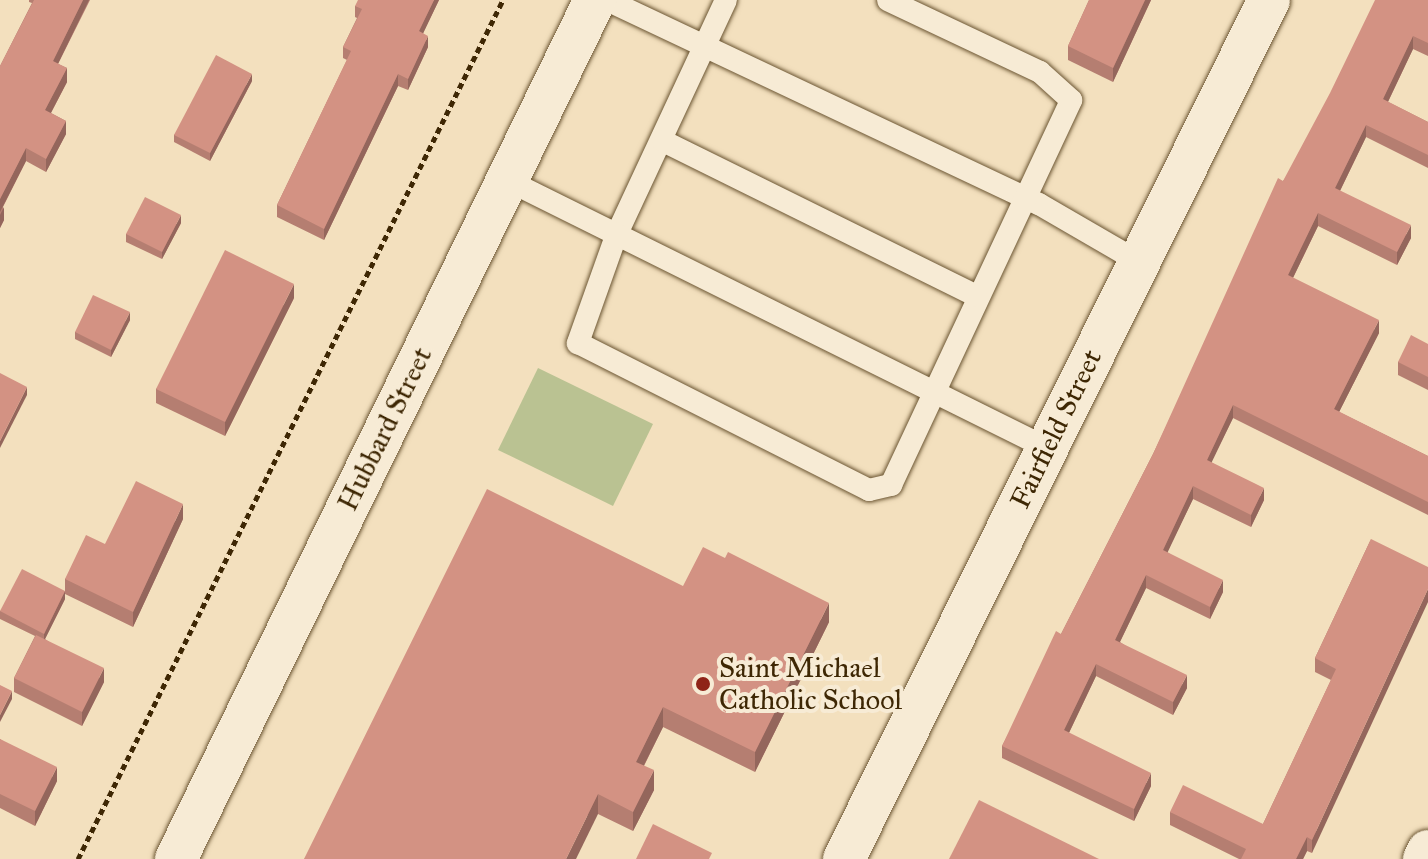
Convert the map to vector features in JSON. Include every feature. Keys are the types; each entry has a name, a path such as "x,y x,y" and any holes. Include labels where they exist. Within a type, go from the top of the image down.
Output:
{"street":[{"name":"Hubbard Street","path":"176,859 595,0"},
{"name":"Fairfield Street","path":"844,859 1269,0"},
{"path":"1424,859 1428,851"}],"lane":[{"path":"607,0 1022,195 1139,262"},
{"path":"726,0 702,46 663,141 616,236 578,343 869,490 891,485 1022,195 1071,100 1040,72 888,0"},
{"path":"663,141 976,296"},
{"path":"507,180 1047,448"}],"path":[{"path":"78,859 503,0"}],"green space":[{"path":"538,368 653,424 613,506 498,450"}],"building":[{"path":"34,0 83,0 53,61 67,68 45,110 66,121 46,159 26,148 0,199 0,66"},
{"path":"358,0 434,0 419,31 428,36 408,79 398,74 324,229 277,205 351,51 343,47 362,9 355,6"},
{"path":"1089,0 1145,0 1113,68 1068,46"},
{"path":"1375,0 1428,0 1428,43 1413,36 1383,99 1428,122 1428,155 1366,125 1335,188 1411,225 1397,252 1318,213 1288,275 1379,320 1334,409 1428,456 1428,502 1233,405 1207,460 1264,488 1251,515 1193,486 1163,550 1223,580 1210,607 1146,575 1115,640 1187,675 1173,702 1096,664 1064,730 1151,773 1134,809 1002,746 1056,631 1061,634 1153,454 1278,178 1283,181"},
{"path":"216,55 252,74 210,153 174,135"},
{"path":"145,197 181,215 162,252 126,234"},
{"path":"225,250 294,284 225,422 156,389"},
{"path":"93,295 130,312 111,350 75,332"},
{"path":"1411,335 1428,344 1428,377 1398,362"},
{"path":"0,373 27,387 0,441"},
{"path":"136,481 183,504 133,612 65,579 86,535 105,544"},
{"name":"Saint Michael Catholic School","path":"487,489 683,586 703,547 725,558 728,552 829,603 755,752 663,707 636,762 654,770 633,812 598,794 566,859 304,859"},
{"path":"1371,539 1428,567 1428,589 1312,840 1307,837 1296,859 1241,859 1246,849 1170,812 1183,785 1263,824 1336,669 1315,658"},
{"path":"22,569 65,591 44,634 0,611"},
{"path":"36,635 104,668 82,712 14,678"},
{"path":"0,685 12,691 0,715"},
{"path":"0,739 57,767 35,811 0,794"},
{"path":"979,800 1099,859 949,859"},
{"path":"653,824 712,853 709,859 636,859"}],"place":[{"name":"Saint Michael Catholic School","path":"703,684"}]}
